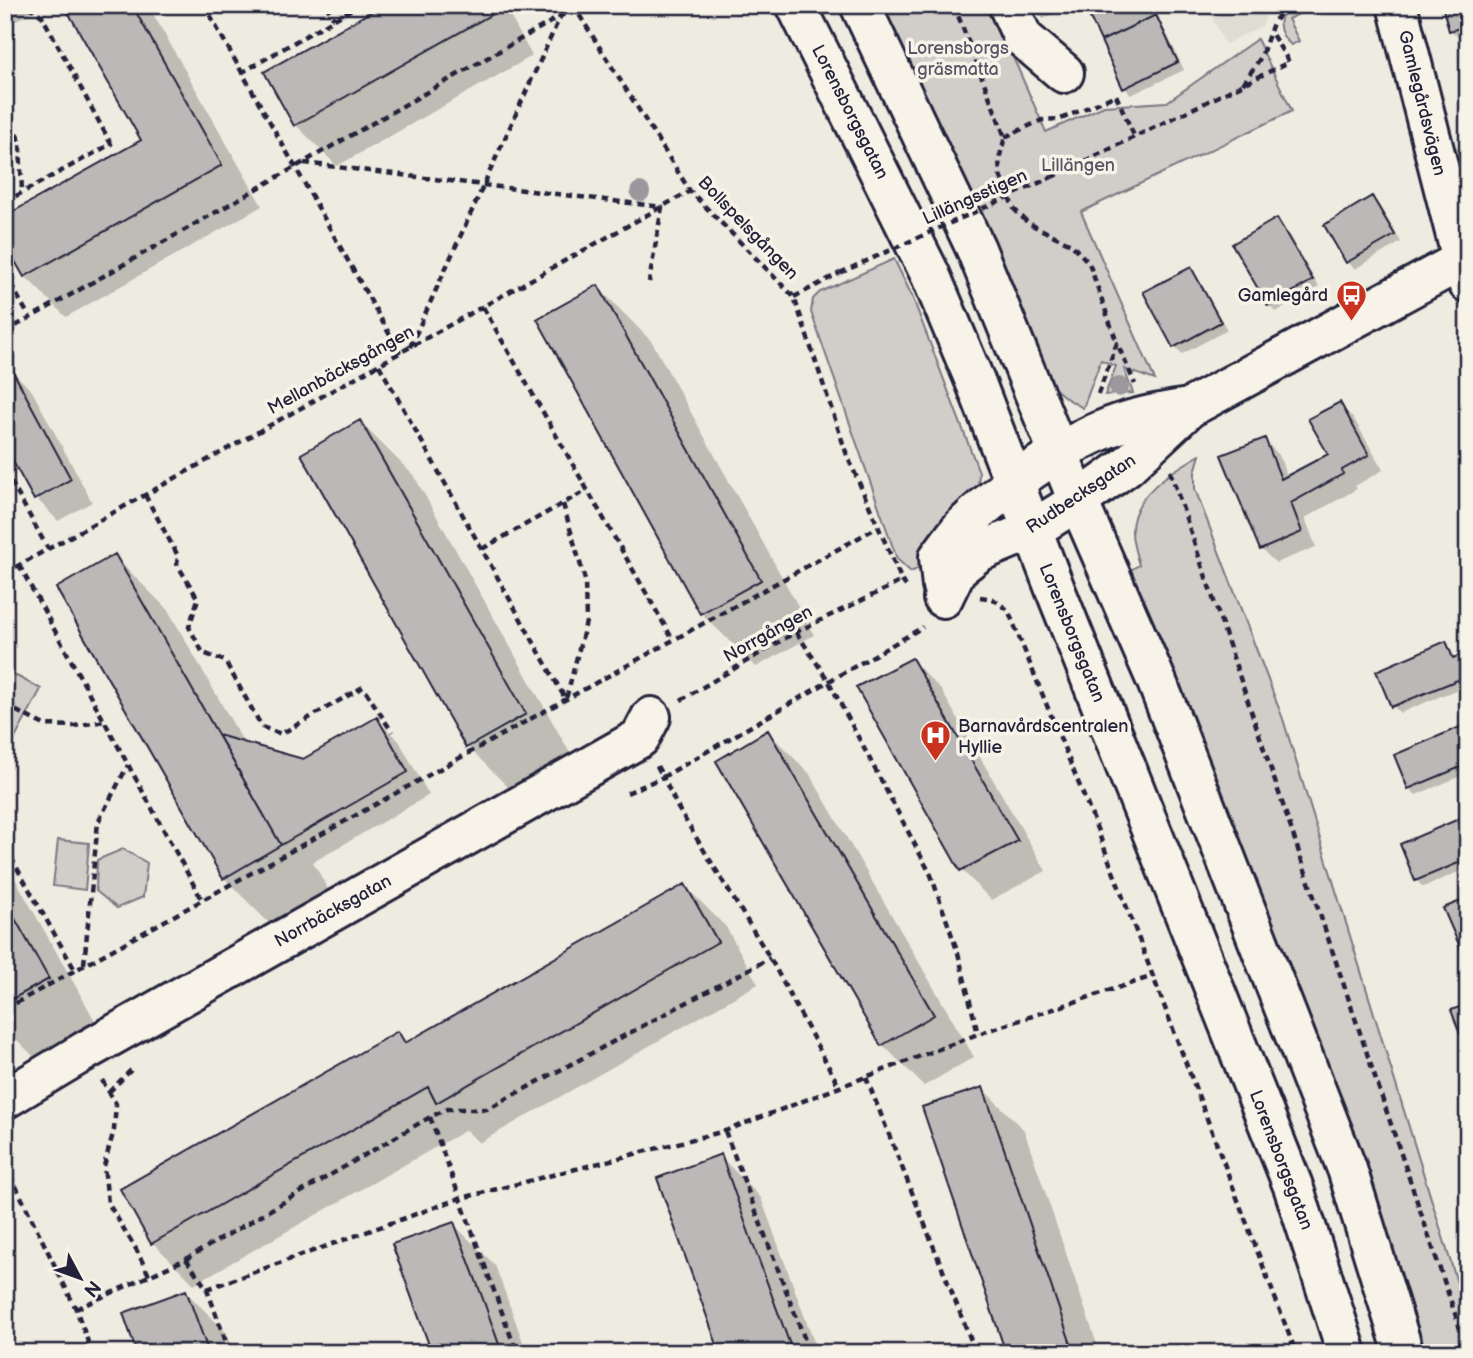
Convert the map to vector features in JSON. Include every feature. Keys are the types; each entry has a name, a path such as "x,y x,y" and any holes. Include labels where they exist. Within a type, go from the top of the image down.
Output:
{"main road":[{"name":"Lorensborgsgatan","path":"796,5 930,274 1293,1186 1347,1353"},
{"path":"860,5 976,249 1058,453 1157,681 1347,1169 1404,1353"},
{"path":"1007,5 1023,38 1064,74"},
{"name":"Gamlegårdsvägen","path":"1397,5 1466,267"},
{"name":"Rudbecksgatan","path":"1189,408 1150,414 1109,427 1058,453 1015,484 961,528 939,557 943,598 957,569 979,552 1032,530 1078,500 1127,466 1189,408 1466,267"},
{"name":"Norrbäcksgatan","path":"5,1099 646,727"}],"path":[{"path":"5,202 111,144 41,16 27,5"},
{"path":"204,5 400,353"},
{"path":"326,5 334,19"},
{"path":"241,73 359,5"},
{"path":"954,5 1005,136 999,159 1000,175 1014,209 1028,223 1071,244 1089,263 1117,343 1138,389"},
{"path":"1243,85 1261,57 1273,23 1287,5"},
{"path":"5,332 574,7"},
{"name":"Bollspelsgången","path":"574,7 690,191 794,297 847,456 902,581 911,591"},
{"path":"410,348 561,16"},
{"name":"Lillängsstigen","path":"794,297 1135,138 1289,62 1270,30"},
{"path":"1005,136 1042,120 1061,118 1116,95 1135,138"},
{"path":"5,113 20,141 22,193"},
{"path":"303,163 662,207 649,282"},
{"name":"Mellanbäcksgången","path":"5,573 690,191"},
{"path":"5,274 30,318"},
{"path":"483,307 673,640"},
{"path":"1095,402 1117,343"},
{"path":"379,365 566,700"},
{"path":"1168,464 1468,1352"},
{"path":"5,471 48,549"},
{"path":"482,549 587,490"},
{"path":"145,495 178,555 177,565 198,599 189,627 203,653 225,661 262,727 281,734 363,687 392,732"},
{"path":"563,504 585,580 586,622 566,700"},
{"path":"5,1009 878,527"},
{"path":"19,565 202,900"},
{"name":"Norrgången","path":"646,727 796,632 902,581"},
{"path":"974,597 993,600 1008,610 1087,802 1296,1353"},
{"path":"627,793 663,777 935,621"},
{"path":"796,632 828,680 931,875 958,953 978,1034"},
{"path":"5,705 44,724 74,726 104,721"},
{"path":"646,727 663,777 678,808 770,958 840,1088"},
{"path":"84,965 98,822 128,765"},
{"path":"1087,802 1094,799"},
{"path":"5,847 75,970"},
{"path":"76,1309 186,1259 430,1117 447,1109 487,1109 770,958"},
{"path":"207,1289 458,1199 725,1131 978,1034 1153,976"},
{"path":"85,1051 117,1104 114,1130 104,1166 108,1203 149,1276"},
{"path":"110,1093 131,1070"},
{"path":"866,1077 976,1353"},
{"path":"430,1117 517,1353"},
{"path":"725,1131 810,1353"},
{"path":"5,1164 76,1309 92,1353"},
{"path":"186,1259 207,1289 230,1353"}],"shaded area":[{"path":"1206,5 1271,5 1262,26 1225,44"}],"green space":[{"name":"Lorensborgs gräsmatta","path":"875,5 990,5 1046,132 1104,106 1167,102 1257,39 1292,111 1081,212 1155,380 1124,369 1133,393 1105,395 1116,366 1101,360 1083,408 1054,388"},
{"path":"1294,5 1317,5 1288,19 1299,41 1291,45 1282,35 1280,24 1283,14"},
{"path":"894,259 912,296 979,472 978,487 923,552 917,569 911,572 897,559 811,312 813,299 820,292"},
{"path":"1200,455 1195,472 1195,489 1283,719 1468,1318 1468,1353 1422,1353 1127,572 1139,565 1132,532 1138,507 1155,486"},
{"path":"5,670 41,689 11,746 5,743"},
{"path":"58,840 89,843 85,890 53,886"},
{"path":"123,849 147,863 143,897 117,908 96,891 97,860"}],"building":[{"path":"64,5 132,5 222,165 24,277 5,244 5,216 141,140"},
{"path":"383,5 487,5 492,14 294,126 264,72"},
{"path":"1031,5 1051,5 1035,13"},
{"path":"1084,5 1151,5 1156,15 1101,41"},
{"path":"1442,5 1468,5 1468,26 1449,31"},
{"path":"1156,15 1178,62 1123,89 1101,41"},
{"path":"1372,196 1395,235 1346,263 1324,225"},
{"path":"1277,218 1313,280 1268,306 1232,244"},
{"path":"1191,267 1221,322 1173,348 1143,292"},
{"path":"598,285 761,580 700,614 537,319"},
{"path":"10,366 71,479 34,500 5,447 5,369"},
{"path":"1340,402 1369,455 1342,470 1343,474 1291,503 1302,532 1260,550 1221,455 1265,438 1281,479 1328,454 1308,419"},
{"path":"360,420 526,714 466,748 301,454"},
{"path":"115,554 281,845 223,879 56,588"},
{"path":"1446,641 1453,658 1468,652 1468,690 1465,691 1460,679 1391,707 1376,671"},
{"path":"912,658 1018,841 960,871 856,687"},
{"path":"377,717 408,772 281,845 218,735 303,759"},
{"path":"1467,724 1468,764 1408,789 1394,755"},
{"path":"768,730 934,1015 881,1046 716,761"},
{"path":"1468,815 1468,859 1415,881 1400,844"},
{"path":"685,884 718,942 436,1103 428,1087 151,1244 120,1189 398,1031 405,1043"},
{"path":"1468,898 1468,952 1463,954 1443,908"},
{"path":"5,901 49,979 5,1003"},
{"path":"1468,1004 1468,1046 1465,1047 1451,1010"},
{"path":"1468,1085 1468,1109 1460,1088"},
{"path":"983,1087 1074,1353 1006,1353 922,1107"},
{"path":"721,1154 793,1353 720,1353 657,1178"},
{"path":"454,1222 502,1353 432,1353 392,1244"},
{"path":"186,1290 209,1353 137,1353 123,1313"}],"place":[{"name":"Gamlegård","path":"1351,322"},
{"name":"Barnavårdscentralen Hyllie","path":"935,763"}],"park label":[{"name":"Lillängen","path":"1078,165"}]}
